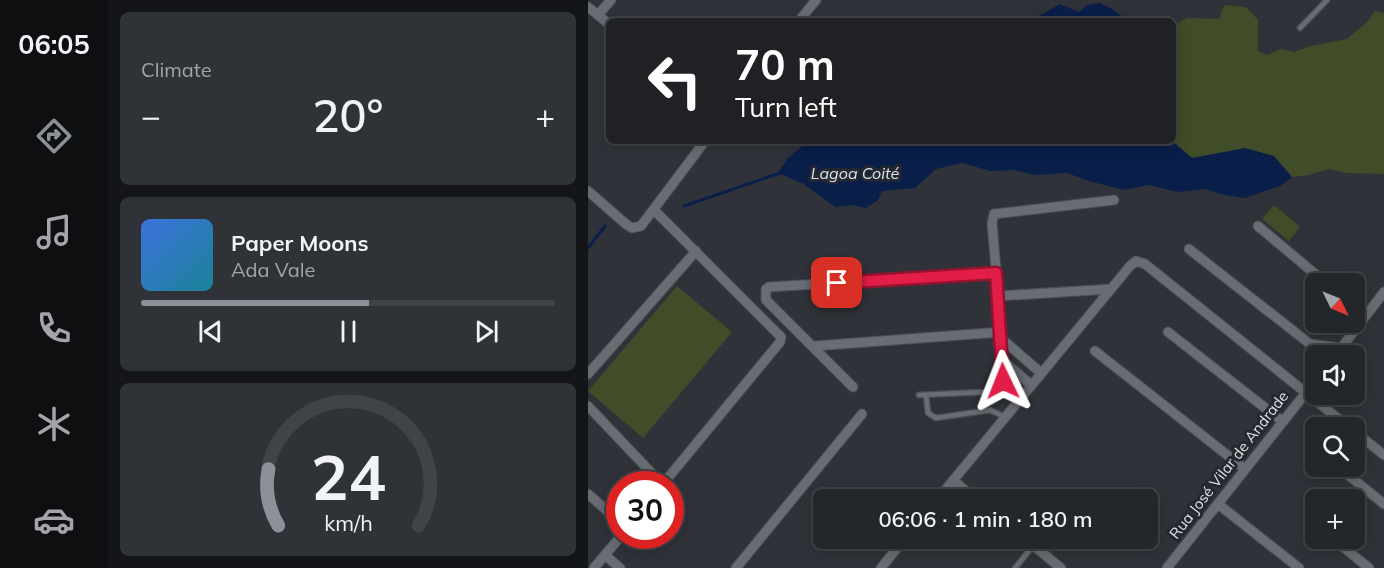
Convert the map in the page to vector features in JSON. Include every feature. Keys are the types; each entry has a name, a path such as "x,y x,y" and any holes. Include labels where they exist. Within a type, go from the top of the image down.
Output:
{"street":[{"path":"598,15 611,0"},
{"path":"801,0 813,4 801,18"},
{"path":"588,7 606,22"},
{"path":"588,191 627,225 632,228 641,226 703,144"},
{"path":"1000,388 1003,381 992,223 994,214 1114,200"},
{"path":"654,210 780,335 780,342 674,471"},
{"path":"1258,226 1314,273"},
{"path":"1189,249 1314,345"},
{"path":"588,374 696,251"},
{"path":"945,489 1111,289 1133,263 1139,260 1305,391"},
{"path":"853,387 766,300 766,289 996,273"},
{"path":"998,296 1111,289"},
{"path":"1365,314 1384,292"},
{"path":"1168,332 1282,421"},
{"path":"814,346 1001,336 1041,373"},
{"path":"1095,351 1245,469"},
{"path":"1002,360 1031,385"},
{"name":"Rua José Vilar de Andrade","path":"1167,568 1305,393"},
{"path":"1322,405 1337,417"},
{"path":"588,406 650,471"},
{"path":"736,568 862,414"},
{"path":"1365,440 1384,455"},
{"path":"1351,477 1384,504"},
{"path":"952,480 963,489"},
{"path":"588,494 606,510"},
{"path":"1218,504 1299,568"},
{"path":"594,568 610,549"},
{"path":"881,568 896,549"},
{"path":"1038,549 1061,568"},
{"path":"1346,549 1369,568"},
{"path":"605,555 620,568"}],"lane":[{"path":"1300,28 1327,0"},
{"path":"919,395 985,392 1000,388"},
{"path":"985,392 985,410"},
{"path":"926,395 928,413 936,418 985,410 995,411 1005,417"},
{"path":"1016,568 1032,549"}],"green space":[{"path":"1224,5 1246,7 1258,20 1258,51 1267,55 1281,49 1294,52 1347,39 1367,22 1375,11 1384,13 1384,174 1346,173 1328,169 1292,177 1273,156 1215,155 1192,158 1176,144 1176,24 1187,18 1219,19"},
{"path":"1274,205 1300,227 1289,241 1262,219"},
{"path":"677,286 732,332 643,438 588,391"}],"water":[{"path":"1100,3 1124,18 1035,18 1060,4 1079,12 1087,5"},
{"name":"Lagoa Coité","path":"805,144 1176,144 1192,158 1245,148 1274,156 1292,177 1280,186 1245,198 1206,189 1177,192 1149,185 1124,190 1067,173 1035,175 1014,170 990,171 963,163 936,169 915,188 882,191 878,200 866,208 851,205 835,207 804,184 778,173 788,158"}],"waterway":[{"path":"684,206 780,173"},
{"path":"588,248 605,226"}],"route":[{"path":"837,283 996,273 1003,381"}]}
